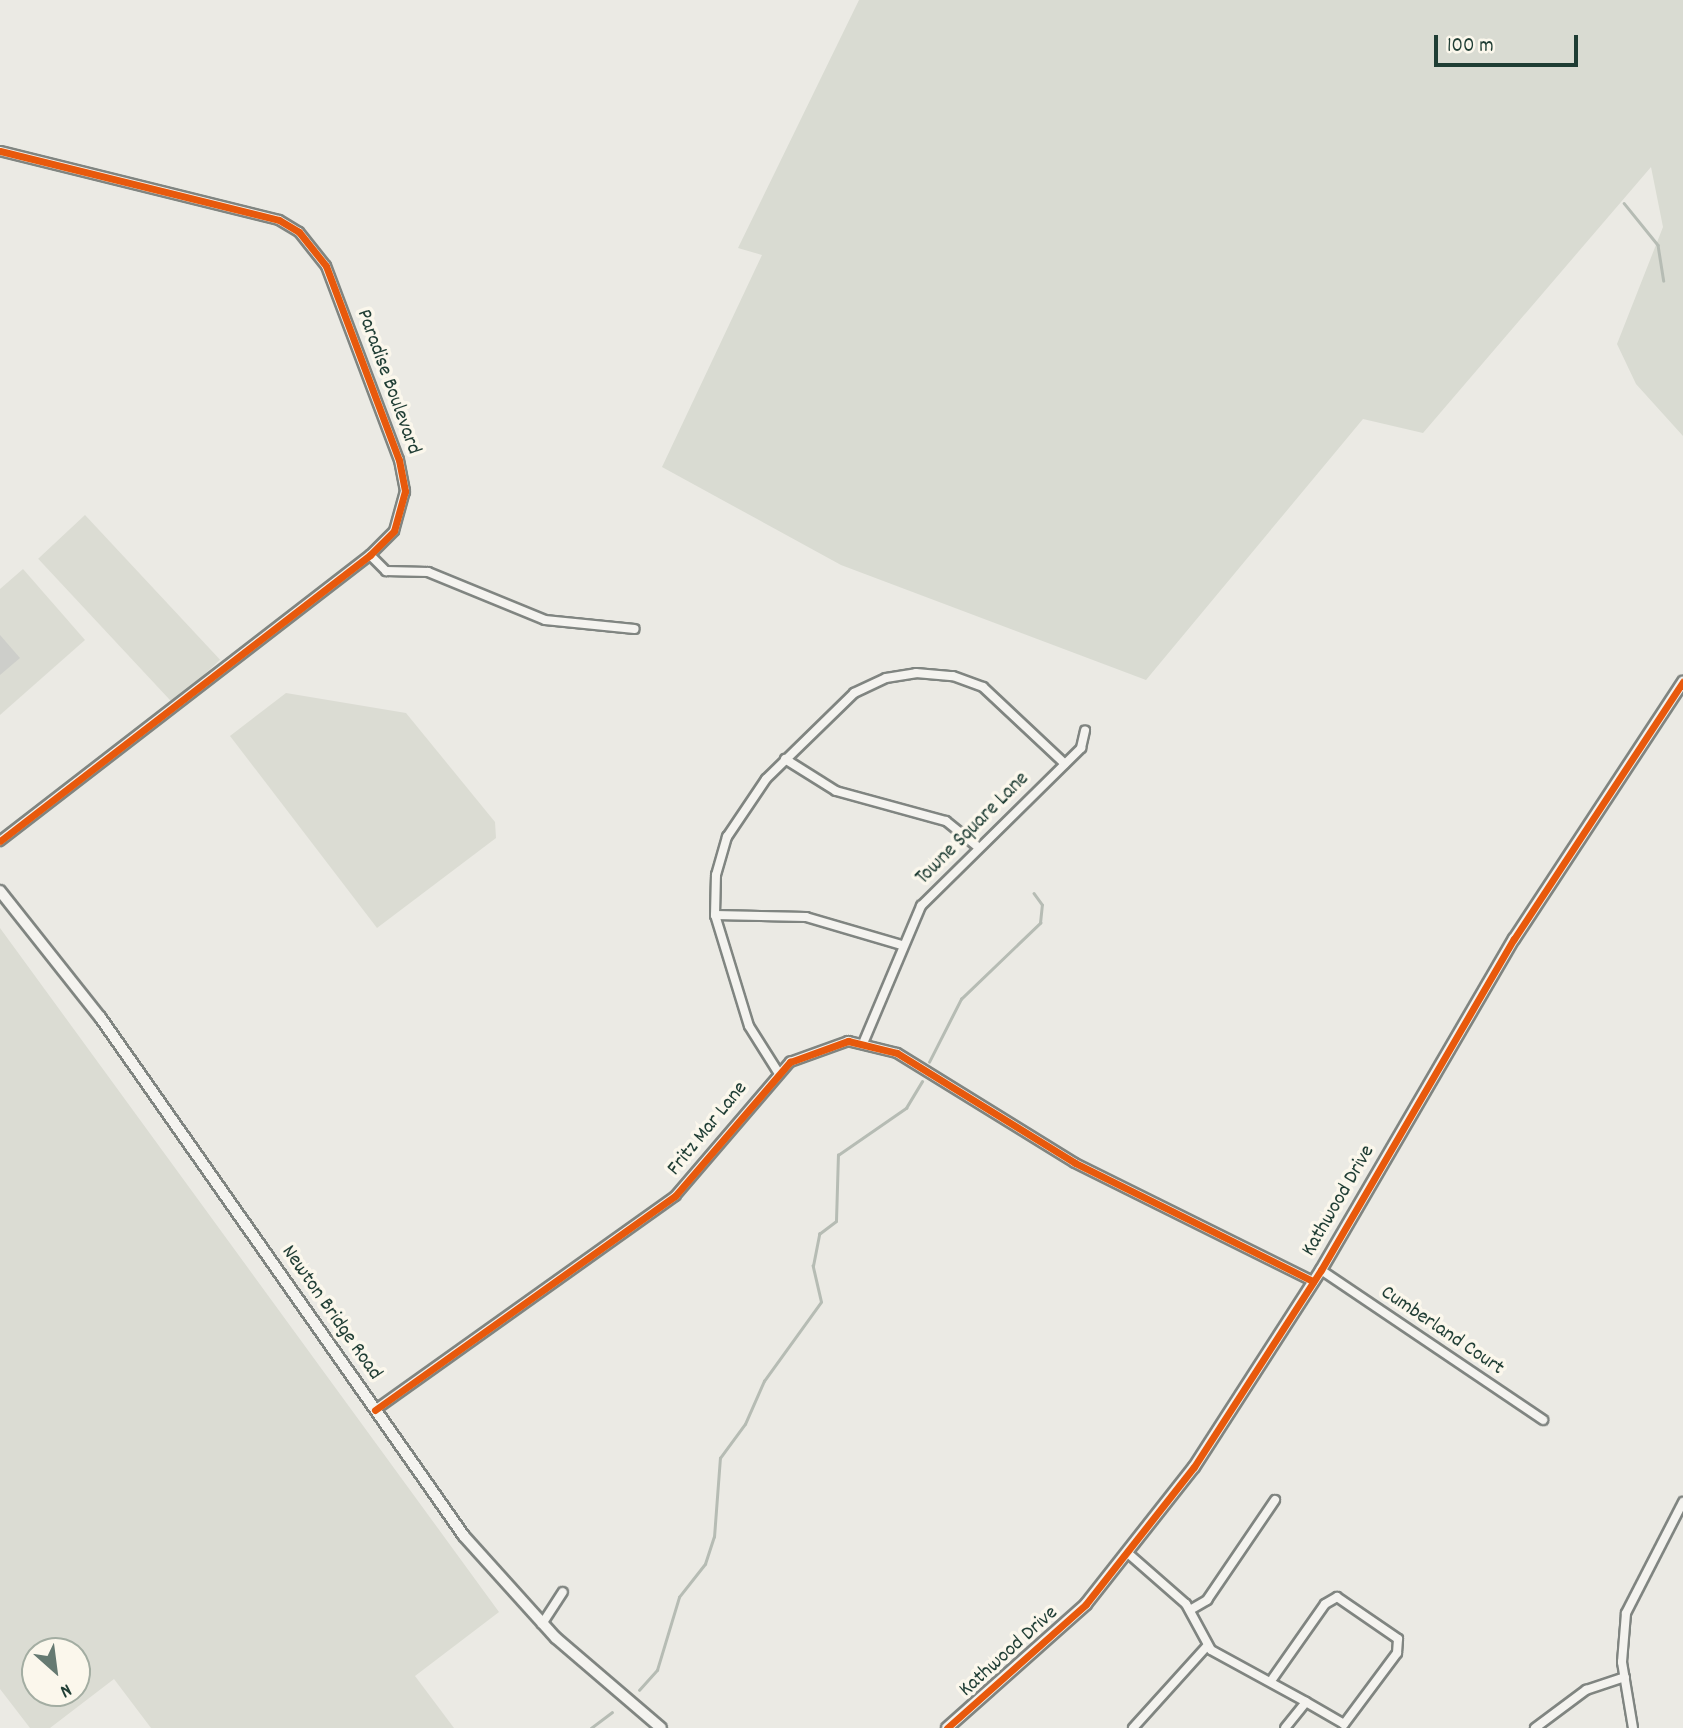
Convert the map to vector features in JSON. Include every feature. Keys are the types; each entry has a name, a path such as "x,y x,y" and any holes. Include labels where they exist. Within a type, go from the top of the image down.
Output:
{"main road":[{"name":"Newton Bridge Road","path":"0,891 100,1017 464,1536 542,1624 661,1728"}],"street":[{"name":"Paradise Boulevard","path":"0,151 279,220 311,243 326,266 404,476 400,519 370,555 0,841"},
{"path":"370,555 386,571 428,572 545,620 635,629"},
{"path":"778,1072 749,1026 715,915 716,875 727,837 785,759 854,693 886,678 934,673 968,681 998,697 1065,764"},
{"name":"Kathwood Drive","path":"947,1728 1059,1633 1130,1555 1321,1270 1514,939 1683,682"},
{"name":"Towne Square Lane","path":"864,1041 902,945 930,894 1081,748 1085,730"},
{"path":"785,759 836,791 946,821 978,847"},
{"path":"715,915 806,917 902,945"},
{"name":"Fritz Mar Lane","path":"375,1410 682,1191 778,1072 818,1047 864,1041 897,1053 1075,1163 1313,1282"},
{"name":"Cumberland Court","path":"1321,1270 1543,1420"},
{"path":"1190,1610 1207,1600 1275,1500"},
{"path":"1633,1728 1625,1677 1622,1630 1630,1598 1683,1502"},
{"path":"1130,1555 1190,1610 1207,1646 1273,1678 1306,1702 1344,1724 1397,1653 1398,1639 1337,1597 1325,1604 1273,1678"},
{"path":"542,1624 563,1592"},
{"path":"1133,1728 1207,1646"},
{"path":"1535,1728 1573,1697 1625,1677"},
{"path":"1285,1728 1306,1702"}],"shaded area":[{"path":"859,0 1683,0 1683,436 1636,384 1617,344 1663,227 1651,167 1423,433 1363,419 1146,680 841,565 662,467 762,255 738,248"},
{"path":"85,515 220,660 173,703 38,559"},
{"path":"23,569 85,640 0,715 0,589"},
{"path":"286,693 406,713 495,822 496,838 377,928 230,736"},
{"path":"0,928 499,1612 415,1676 454,1728 151,1728 114,1679 91,1697 91,1637 21,1637 21,1707 77,1707 50,1728 30,1728 0,1689"}],"building":[{"path":"0,635 20,658 0,675"}],"waterway":[{"path":"1624,203 1658,245 1664,281"},
{"path":"929,1062 961,999 1040,923 1042,905 1034,894"},
{"path":"639,1690 657,1670 679,1597 705,1564 714,1537 720,1458 745,1424 764,1381 821,1302 813,1266 819,1234 836,1221 838,1155 906,1108 922,1081"},
{"path":"591,1728 612,1712"}],"cycle path":[{"path":"0,151 279,220 299,232 326,266 399,460 405,491 394,531 370,555 0,841"},
{"path":"947,1728 1086,1604 1194,1467 1321,1270 1514,939 1683,682"},
{"path":"375,1410 675,1196 790,1062 848,1041 897,1053 1075,1163 1313,1281"}]}
